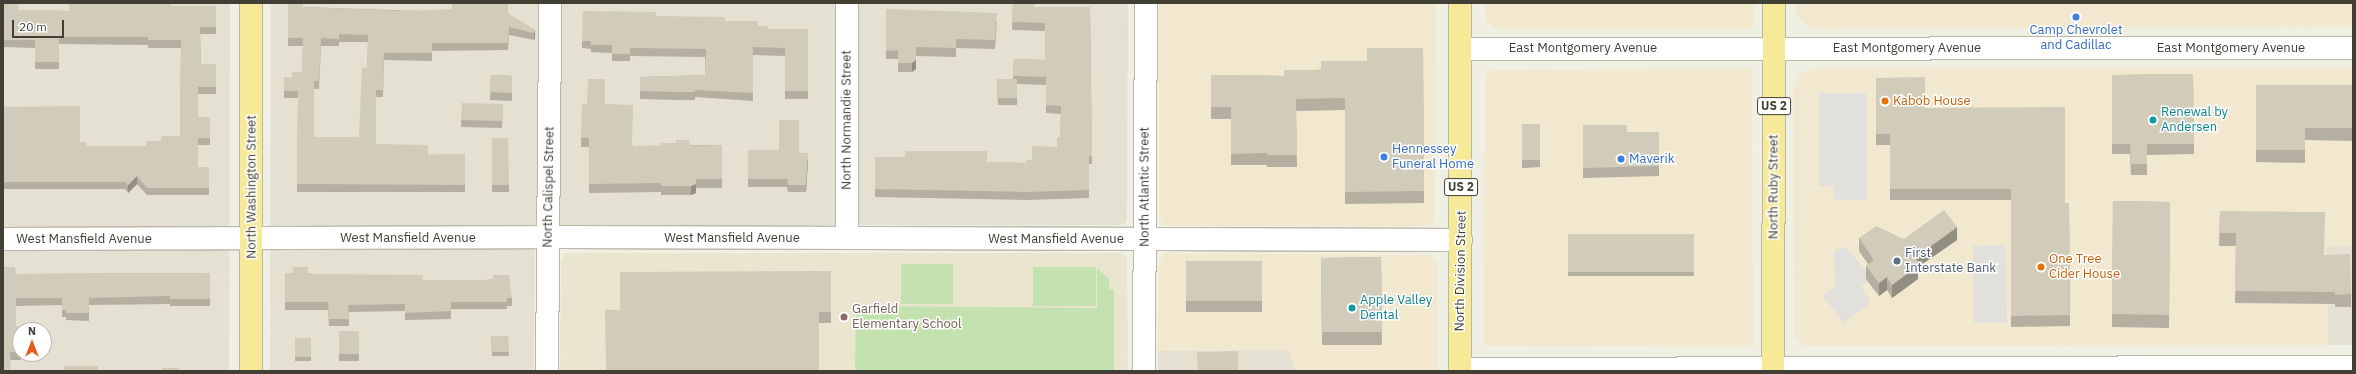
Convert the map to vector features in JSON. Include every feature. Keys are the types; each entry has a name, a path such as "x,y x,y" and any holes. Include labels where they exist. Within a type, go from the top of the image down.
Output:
{"main road":[{"name":"North Washington Street","path":"251,3 251,371"},
{"name":"North Division Street","path":"1460,3 1460,370"},
{"name":"North Ruby Street","path":"1773,370 1774,3"}],"street":[{"name":"North Calispel Street","path":"547,371 550,3"},
{"name":"North Normandie Street","path":"847,3 847,238"},
{"name":"North Atlantic Street","path":"1144,371 1146,3"},
{"name":"East Montgomery Avenue","path":"1460,49 2353,48"},
{"name":"West Mansfield Avenue","path":"3,239 847,238 1461,240"},
{"path":"1460,370 2353,367"}],"shaded area":[{"path":"3,3 230,3 229,371 3,371"},
{"path":"271,3 1128,3 1126,223 1121,225 535,225 534,371 270,371"},
{"path":"1159,3 1436,3 1435,221 1426,226 1164,226 1159,218"},
{"path":"1484,3 1754,3 1754,22 1752,28 1743,29 1497,29 1486,22"},
{"name":"Camp Chevrolet and Cadillac","path":"1795,3 2353,3 2353,27 1818,29 1807,26 1800,20 1796,14"},
{"path":"1749,68 1752,72 1753,342 1749,347 1487,346 1484,341 1485,75 1489,71 1498,70"},
{"path":"1815,68 2353,68 2353,246 2327,246 2328,345 1804,346 1795,338 1794,328 1793,88 1800,74"},
{"path":"1819,93 1866,93 1866,200 1834,200 1834,186 1819,186"},
{"path":"2006,245 2007,323 1974,323 1973,246"},
{"path":"1845,246 1872,278 1861,287 1871,302 1844,323 1823,296 1835,286 1834,252"},
{"path":"2327,246 2353,246 2353,345 2328,345"},
{"name":"Garfield Elementary School","path":"565,253 1121,253 1127,258 1128,371 560,371 561,262"},
{"path":"1165,253 1430,255 1436,260 1437,266 1437,371 1296,371 1288,350 1158,351 1159,262"},
{"path":"1288,350 1296,371 1158,371 1158,351"}],"green space":[{"path":"901,264 953,264 953,304 901,304"},
{"path":"1033,267 1096,267 1096,306 1033,306"},
{"path":"1097,268 1109,279 1109,289 1114,290 1114,371 855,371 856,306 1097,308"}],"building":[{"path":"3,3 17,3 19,10 69,11 69,3 171,3 171,6 216,6 216,27 200,27 201,64 216,64 216,87 198,87 198,117 210,117 210,138 198,138 198,167 209,167 209,188 147,188 137,176 128,185 125,182 3,182 3,107 80,106 80,142 86,142 87,146 146,146 146,141 161,141 161,136 180,136 181,40 148,40 148,37 59,37 59,62 35,62 35,40 3,40"},
{"path":"288,3 303,3 303,7 406,11 452,9 452,3 508,3 508,14 535,30 534,33 509,27 508,43 432,43 432,53 384,53 383,90 376,90 376,144 428,145 428,155 465,154 465,185 297,184 298,91 284,91 284,77 292,77 292,72 302,72 303,38 288,38","holes":["339,34 368,35 367,68 362,67 359,137 314,137 314,81 319,81 321,38 339,39"]},
{"path":"1013,3 1034,3 1034,7 1090,7 1092,156 1089,156 1089,190 1026,192 875,189 875,157 905,157 905,151 987,151 987,162 1026,163 1026,160 1032,160 1032,146 1057,147 1057,137 1060,137 1061,106 1046,105 1046,77 1013,76 1014,59 1045,60 1045,23 1012,22"},
{"path":"886,9 997,13 995,40 956,39 956,48 916,47 916,60 912,63 898,63 898,50 886,51"},
{"path":"583,11 656,12 656,16 725,17 725,21 758,21 758,26 768,26 768,29 808,29 808,91 785,91 785,48 753,47 753,93 695,90 695,92 640,91 640,77 705,75 706,49 630,48 630,54 612,54 612,45 591,45 591,41 582,41"},
{"path":"1367,48 1423,48 1424,191 1345,192 1345,98 1296,99 1297,155 1267,155 1267,153 1231,154 1231,107 1211,107 1211,75 1284,76 1284,70 1321,70 1321,61 1367,61"},
{"name":"Renewal by Andersen","path":"2193,74 2194,144 2147,144 2147,164 2131,164 2130,144 2112,144 2112,75"},
{"path":"491,75 512,76 512,93 490,92"},
{"path":"1925,77 1925,108 2065,107 2065,203 2069,203 2070,315 2011,316 2011,189 1890,189 1890,134 1876,134 1876,78"},
{"path":"588,79 605,79 605,104 633,105 632,146 661,146 661,143 676,143 676,140 689,140 691,146 722,145 722,179 696,179 696,184 691,186 661,186 661,183 589,184 589,138 581,138 582,104 587,104"},
{"path":"997,79 1017,79 1017,98 998,98"},
{"path":"2256,85 2353,85 2353,128 2305,128 2305,150 2256,150"},
{"path":"462,103 503,104 502,121 461,120"},
{"path":"779,120 799,120 799,153 808,153 806,185 788,185 787,179 748,179 748,150 779,150"},
{"path":"1522,124 1540,124 1540,160 1522,160"},
{"name":"Maverik","path":"1583,125 1627,125 1627,132 1659,132 1659,166 1583,168"},
{"path":"492,138 508,138 509,185 492,185"},
{"path":"2113,201 2170,202 2169,315 2112,314"},
{"name":"First Interstate Bank","path":"1944,210 1957,227 1916,257 1918,266 1892,285 1887,277 1879,283 1866,266 1874,260 1859,238 1876,226 1904,239"},
{"path":"2220,211 2325,212 2324,255 2350,254 2351,294 2335,295 2335,292 2235,291 2236,233 2219,233"},
{"path":"1568,234 1694,234 1694,272 1568,272"},
{"name":"Apple Valley Dental","path":"1381,257 1382,332 1322,332 1321,258"},
{"path":"1186,261 1262,261 1262,301 1186,301"},
{"path":"3,267 15,267 16,274 210,273 210,299 170,299 170,296 89,298 89,313 66,313 66,310 62,310 62,298 16,298 16,322 12,322 12,352 10,352 11,371 3,371"},
{"path":"293,267 308,267 308,273 314,274 423,275 423,280 486,280 493,279 493,275 509,275 512,298 507,298 507,302 451,302 451,311 405,313 405,304 348,305 349,319 329,319 328,302 285,302 285,273 293,273"},
{"path":"831,271 831,312 819,312 819,371 606,371 605,310 620,310 620,272"},
{"path":"339,331 359,331 359,354 339,354"},
{"path":"491,336 508,336 509,352 492,352"},
{"path":"295,338 311,338 311,357 295,357"},
{"path":"1238,351 1238,371 1198,371 1197,352"},
{"path":"64,366 98,366 98,371 64,371"},
{"path":"162,368 179,368 179,371 162,371"},
{"path":"476,370 476,371 459,371"}],"place":[{"name":"Camp Chevrolet and Cadillac","path":"2076,17"},
{"name":"Kabob House","path":"1885,101"},
{"name":"Renewal by Andersen","path":"2153,120"},
{"name":"Hennessey Funeral Home","path":"1384,157"},
{"name":"Maverik","path":"1621,159"},
{"name":"First Interstate Bank","path":"1897,261"},
{"name":"One Tree Cider House","path":"2041,267"},
{"name":"Apple Valley Dental","path":"1352,308"},
{"name":"Garfield Elementary School","path":"844,317"}]}
